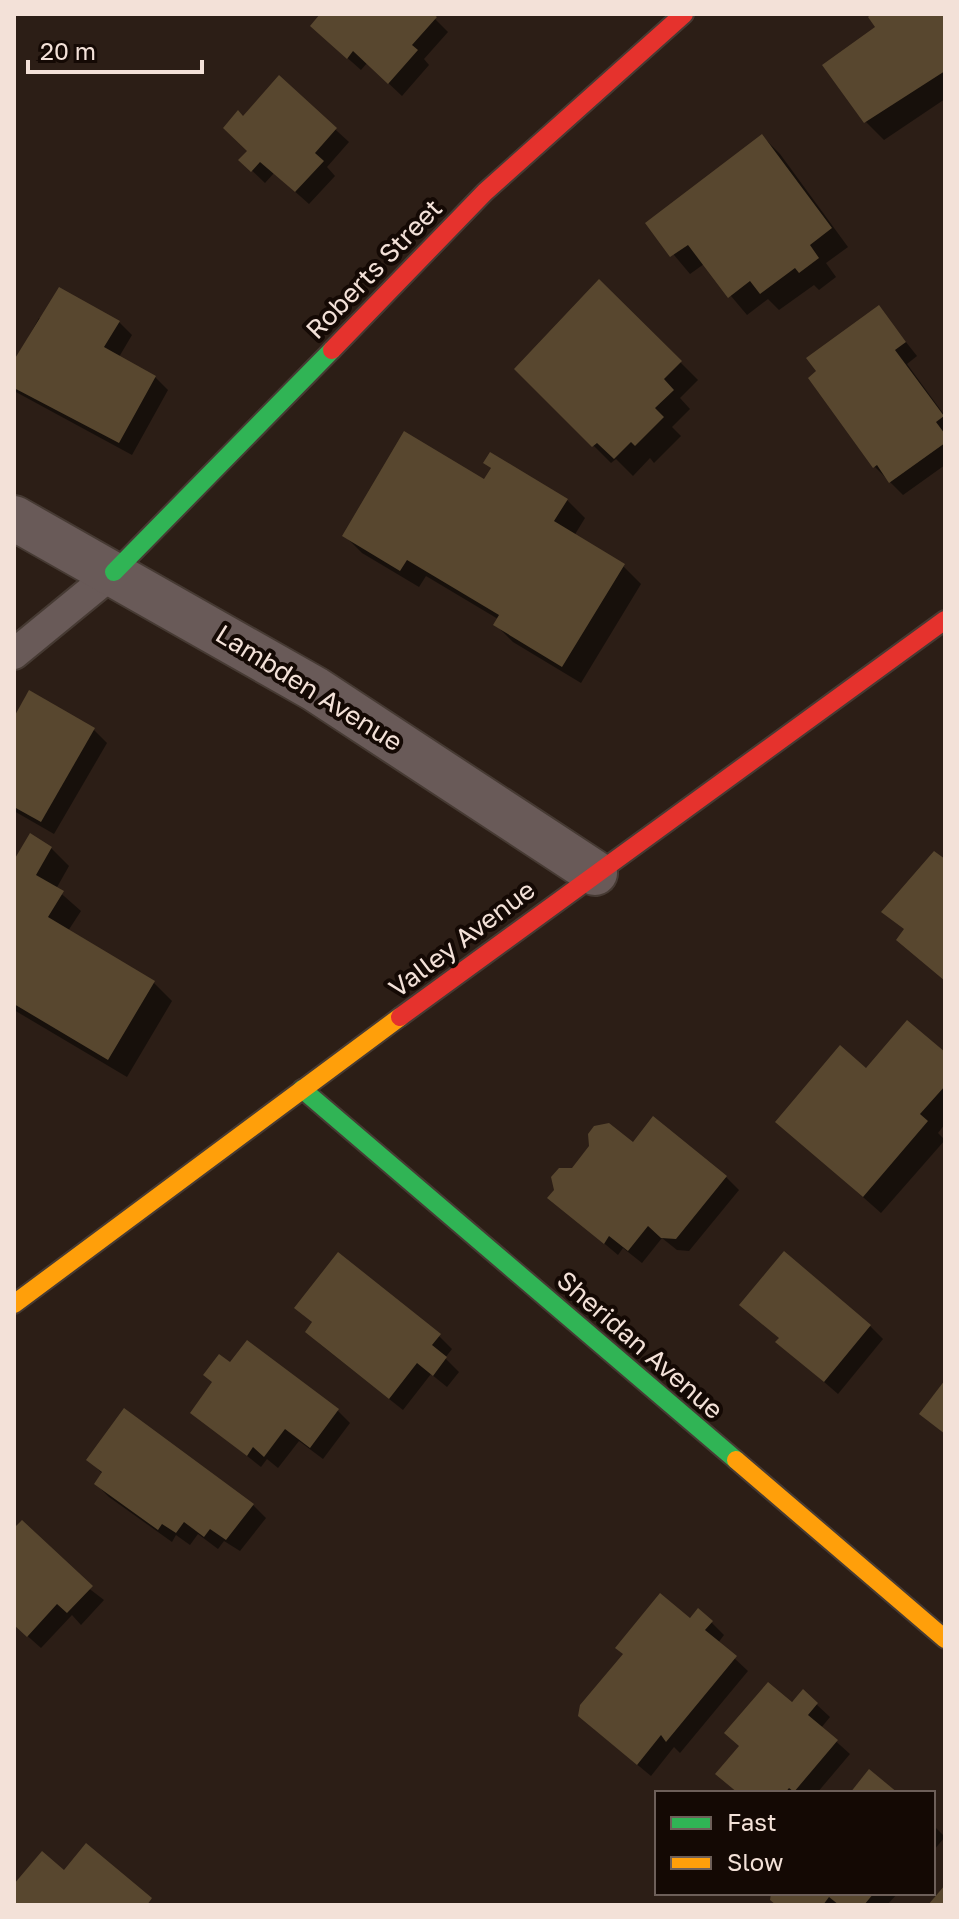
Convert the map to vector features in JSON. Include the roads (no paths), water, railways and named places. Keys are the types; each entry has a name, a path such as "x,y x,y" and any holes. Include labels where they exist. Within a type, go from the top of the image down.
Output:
{"street":[{"name":"Roberts Street","path":"114,572 172,517 423,254 576,105 684,14"},
{"name":"Lambden Avenue","path":"14,518 114,572 315,689 595,873"},
{"name":"Valley Avenue","path":"14,1304 595,873 945,620"},
{"name":"Sheridan Avenue","path":"302,1089 945,1639"}],"lane":[{"path":"14,654 114,572"}]}
